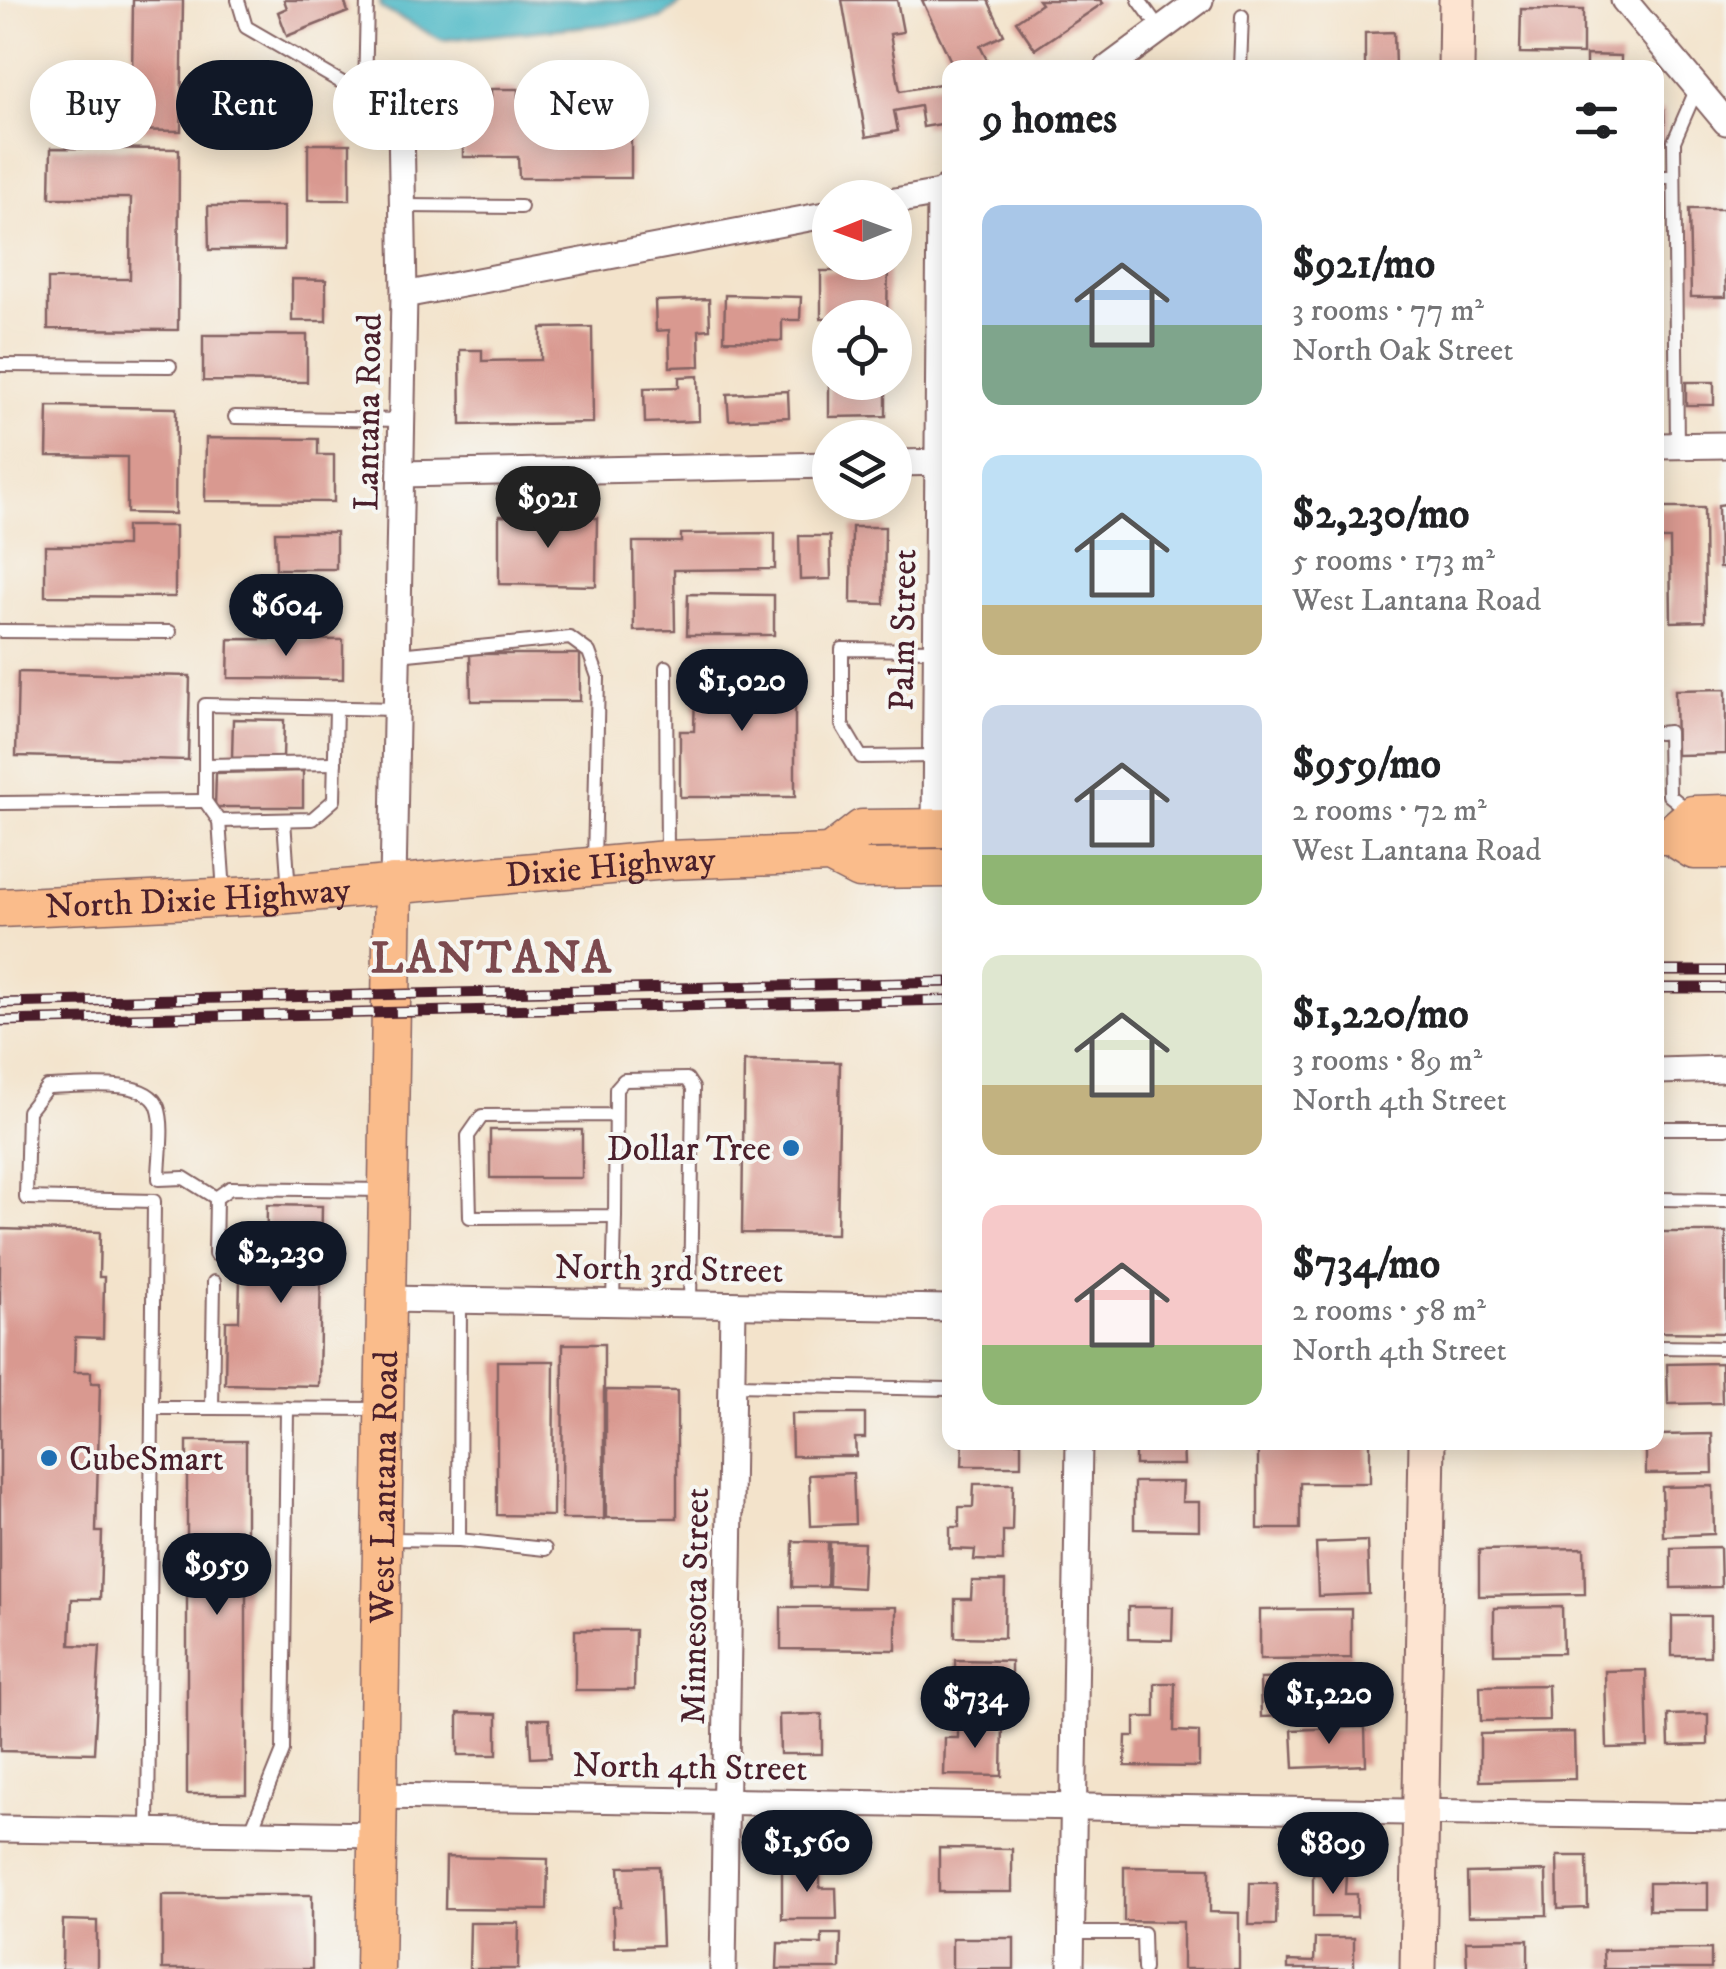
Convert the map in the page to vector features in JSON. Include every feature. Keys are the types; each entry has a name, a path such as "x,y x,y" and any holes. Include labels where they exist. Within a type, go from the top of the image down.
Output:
{"main road":[{"path":"1687,825 1694,850 1726,850"},
{"name":"Dixie Highway","path":"830,854 862,829 942,828"},
{"name":"Dixie Highway","path":"393,884 667,860 830,854 860,869 942,868"},
{"name":"North Dixie Highway","path":"0,908 224,898 393,884"},
{"name":"West Lantana Road","path":"375,1969 393,884"}],"street":[{"path":"1119,60 1200,0"},
{"path":"1456,60 1457,0"},
{"path":"1624,0 1726,122"},
{"name":"Lantana Road","path":"393,884 404,294 401,150"},
{"path":"912,198 942,190"},
{"path":"404,294 812,217"},
{"path":"1667,446 1726,444"},
{"path":"912,463 942,462"},
{"path":"401,474 812,465"},
{"name":"Palm Street","path":"942,532 936,756 942,828"},
{"path":"1664,1071 1726,1068"},
{"name":"North 3rd Street","path":"386,1299 942,1308"},
{"name":"Minnesota Street","path":"723,1969 733,1304"},
{"path":"1071,1969 1079,1450"},
{"path":"1418,1969 1427,1450"},
{"name":"North 4th Street","path":"378,1796 1726,1817"},
{"path":"0,1829 377,1834"}],"lane":[{"path":"238,0 246,27 333,78"},
{"path":"365,60 366,0"},
{"path":"1139,0 1160,29"},
{"path":"1240,60 1242,16"},
{"path":"1667,446 1674,141 1698,86"},
{"path":"1664,177 1674,176"},
{"path":"402,206 521,207"},
{"path":"0,365 170,366"},
{"path":"235,417 402,420"},
{"path":"0,631 170,632"},
{"path":"398,655 570,638 589,652 598,677 594,866"},
{"path":"936,756 861,757 842,725 842,649 937,650"},
{"path":"666,667 667,860"},
{"path":"224,898 219,821 205,801 205,705 396,709"},
{"path":"219,821 241,814 312,820 334,800 336,708"},
{"path":"1664,732 1668,732 1669,796 1687,825"},
{"path":"206,765 240,769 334,764"},
{"path":"0,803 205,801"},
{"path":"281,816 289,894"},
{"path":"613,1303 616,1089 624,1080 688,1079 692,1088 690,1304"},
{"path":"148,1831 154,1201 159,1178 160,1110 152,1095 139,1087 47,1087 28,1111 26,1198 154,1201"},
{"path":"615,1115 482,1116 468,1136 470,1218 615,1216"},
{"path":"1664,1128 1726,1128"},
{"path":"159,1178 184,1178 216,1198"},
{"path":"216,1198 230,1188 388,1190"},
{"path":"215,1254 216,1198"},
{"path":"1664,1199 1726,1200"},
{"path":"212,1408 214,1282"},
{"path":"459,1540 460,1300"},
{"path":"1664,1347 1726,1348"},
{"path":"732,1385 942,1389"},
{"path":"152,1408 384,1408"},
{"path":"250,1833 283,1750 287,1408"},
{"path":"382,1539 459,1540 545,1550"},
{"path":"1071,1933 1144,1933 1144,1969"}],"water":[{"path":"380,0 685,0 660,19 442,40 381,8"}],"building":[{"path":"133,0 183,0 182,60 176,60 176,131 156,131 156,60 132,60"},
{"path":"284,0 344,0 348,12 287,36 278,12 287,8"},
{"path":"842,0 897,0 903,32 890,34 900,91 940,84 942,124 923,127 920,106 894,111 898,131 866,137"},
{"path":"922,0 988,0 1004,35 980,46 987,60 950,60"},
{"path":"1038,0 1103,3 1035,49 1016,21 1041,4"},
{"path":"1521,9 1583,10 1583,54 1520,53"},
{"path":"1394,32 1395,60 1365,60 1365,33"},
{"path":"1586,55 1621,56 1621,60 1586,60"},
{"path":"494,89 514,89 514,150 631,150 631,178 519,178 518,157 463,157 463,150 494,150"},
{"path":"313,144 333,144 333,150 350,150 350,200 308,200 308,150 313,150"},
{"path":"51,150 179,150 178,330 48,329 48,279 130,279 131,198 50,198"},
{"path":"208,206 284,206 284,250 209,250"},
{"path":"1689,209 1724,209 1726,297 1691,297"},
{"path":"292,279 326,280 326,321 292,321"},
{"path":"821,280 888,280 887,300 821,300"},
{"path":"725,295 801,297 800,320 782,320 782,341 724,340"},
{"path":"709,299 710,329 699,330 700,366 670,367 669,330 656,331 655,301"},
{"path":"592,327 593,423 461,425 460,350 482,350 482,361 541,360 541,328"},
{"path":"203,335 307,335 307,382 203,381"},
{"path":"698,376 699,421 645,423 644,388 679,387 679,377"},
{"path":"1686,382 1714,382 1714,405 1686,405"},
{"path":"788,391 789,417 729,420 727,394"},
{"path":"829,400 886,400 886,416 829,417"},
{"path":"48,406 176,408 175,514 127,513 127,457 47,456"},
{"path":"206,438 318,439 318,455 334,455 334,502 205,501"},
{"path":"1726,504 1726,568 1719,568 1718,505"},
{"path":"1664,508 1704,508 1705,621 1671,622 1670,539 1664,539"},
{"path":"499,516 597,518 596,586 499,584"},
{"path":"126,526 175,526 175,597 45,596 45,546 126,546"},
{"path":"852,527 885,527 884,604 851,603"},
{"path":"275,532 336,532 336,569 276,569"},
{"path":"775,533 775,569 674,570 675,630 634,631 633,542 681,542 681,534"},
{"path":"799,536 830,536 831,579 800,580"},
{"path":"688,594 774,595 774,635 687,635"},
{"path":"229,639 343,640 343,679 228,678"},
{"path":"470,654 580,654 580,701 471,701"},
{"path":"702,664 795,664 795,797 680,797 680,731 694,731 695,691 702,690"},
{"path":"18,672 190,676 188,760 16,756"},
{"path":"1726,689 1726,754 1676,755 1675,690"},
{"path":"233,719 284,720 283,759 232,758"},
{"path":"303,771 303,807 215,807 216,773"},
{"name":"Dollar Tree","path":"744,1061 840,1062 837,1234 742,1233"},
{"path":"490,1130 582,1130 582,1178 490,1178"},
{"path":"267,1205 322,1206 319,1386 225,1384 226,1321 239,1321 240,1278 266,1279"},
{"name":"CubeSmart","path":"0,1229 100,1232 103,1338 75,1337 74,1372 91,1372 91,1383 100,1383 96,1532 102,1532 100,1599 72,1599 70,1645 100,1646 94,1753 0,1751"},
{"path":"1664,1232 1726,1232 1726,1333 1664,1332"},
{"path":"563,1344 604,1344 604,1519 562,1519"},
{"path":"497,1361 554,1361 553,1516 497,1515"},
{"path":"1721,1363 1722,1403 1668,1404 1667,1364"},
{"path":"606,1390 677,1391 677,1518 606,1518"},
{"path":"791,1414 865,1414 865,1438 855,1438 856,1456 792,1456"},
{"path":"1712,1434 1713,1473 1646,1474 1646,1450 1664,1450 1664,1435"},
{"path":"187,1441 246,1441 246,1794 187,1794"},
{"path":"963,1450 1021,1450 1021,1466 962,1466"},
{"path":"1135,1450 1183,1450 1184,1465 1135,1465"},
{"path":"1258,1450 1370,1450 1370,1483 1300,1483 1300,1529 1258,1529"},
{"path":"853,1473 855,1524 811,1526 809,1475"},
{"path":"1134,1482 1183,1482 1182,1502 1199,1502 1199,1530 1134,1529"},
{"path":"974,1484 1013,1484 1012,1531 1003,1531 1003,1561 974,1560 975,1550 950,1549 950,1527 959,1527 959,1507 973,1507"},
{"path":"1713,1486 1714,1534 1663,1536 1662,1487"},
{"path":"793,1541 828,1542 827,1587 792,1587"},
{"path":"1367,1541 1369,1594 1318,1596 1316,1543"},
{"path":"830,1542 864,1543 862,1588 829,1586"},
{"path":"1720,1547 1721,1587 1671,1588 1671,1548"},
{"path":"1584,1548 1585,1594 1479,1596 1479,1550"},
{"path":"972,1581 1005,1581 1004,1638 955,1637 955,1599 971,1599"},
{"path":"781,1607 896,1607 896,1650 781,1649"},
{"path":"1128,1607 1173,1607 1172,1640 1128,1639"},
{"path":"1562,1607 1563,1653 1494,1654 1494,1608"},
{"path":"1351,1609 1351,1658 1260,1659 1260,1610"},
{"path":"1672,1616 1710,1616 1710,1656 1672,1656"},
{"path":"575,1630 635,1630 634,1690 575,1690"},
{"path":"955,1660 1011,1661 1011,1714 955,1714"},
{"path":"1646,1670 1648,1747 1607,1748 1605,1671"},
{"path":"1314,1677 1315,1690 1353,1689 1353,1714 1261,1717 1260,1679"},
{"path":"1155,1683 1175,1683 1174,1731 1199,1732 1199,1767 1125,1766 1126,1736 1135,1736 1135,1717 1155,1717"},
{"path":"1548,1685 1549,1720 1481,1721 1480,1686"},
{"path":"458,1713 497,1714 497,1755 458,1755"},
{"path":"822,1714 822,1754 780,1754 779,1715"},
{"path":"1708,1714 1708,1745 1669,1746 1668,1715"},
{"path":"529,1719 549,1719 551,1757 531,1758"},
{"path":"958,1723 1003,1723 1002,1776 944,1775 945,1738 958,1738"},
{"path":"1365,1727 1366,1765 1294,1768 1292,1730"},
{"path":"1574,1732 1575,1779 1480,1781 1480,1734"},
{"path":"939,1848 1012,1849 1012,1892 939,1892"},
{"path":"1557,1856 1587,1856 1588,1908 1558,1909"},
{"path":"446,1857 548,1859 547,1910 445,1909"},
{"path":"659,1866 662,1945 614,1947 613,1907 621,1906 619,1867"},
{"path":"782,1867 820,1867 820,1888 836,1888 837,1919 782,1919"},
{"path":"1124,1867 1210,1868 1210,1912 1239,1913 1239,1969 1183,1969 1183,1922 1124,1921"},
{"path":"1546,1871 1547,1915 1468,1916 1467,1873"},
{"path":"1313,1874 1346,1875 1345,1894 1357,1894 1357,1917 1313,1917"},
{"path":"1250,1883 1277,1883 1276,1925 1249,1925"},
{"path":"1649,1883 1708,1883 1708,1910 1649,1910"},
{"path":"162,1895 312,1895 312,1969 162,1969"},
{"path":"63,1920 97,1921 97,1969 62,1969"},
{"path":"470,1923 519,1923 518,1969 469,1969"},
{"path":"822,1934 841,1934 840,1969 777,1969 778,1943 822,1944"},
{"path":"952,1938 1014,1938 1014,1969 952,1969"},
{"path":"1315,1938 1354,1938 1354,1969 1288,1969 1288,1961 1314,1962"},
{"path":"1528,1940 1528,1969 1467,1969 1466,1941"},
{"path":"1711,1949 1711,1969 1604,1969 1603,1950"}],"railway":[{"path":"1664,971 1726,971"},
{"path":"0,1003 942,982"},
{"path":"1664,988 1726,988"},
{"path":"0,1021 942,1000"}],"place":[{"name":"Dollar Tree","path":"791,1148"},
{"name":"CubeSmart","path":"49,1458"}],"district":[{"name":"LANTANA","path":"492,956"}]}
